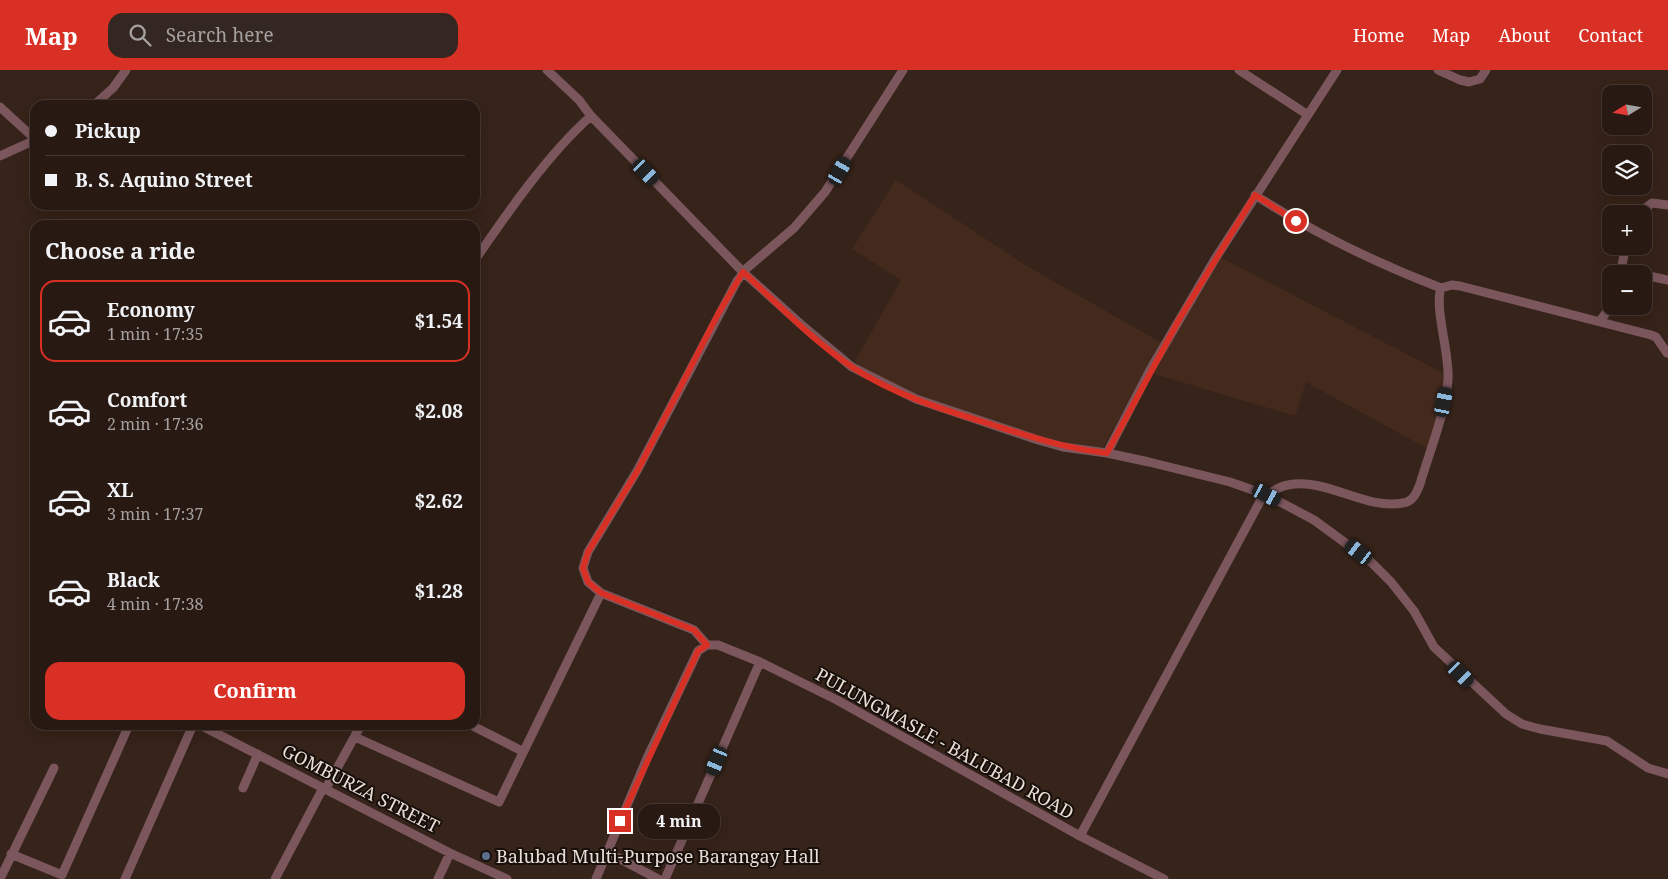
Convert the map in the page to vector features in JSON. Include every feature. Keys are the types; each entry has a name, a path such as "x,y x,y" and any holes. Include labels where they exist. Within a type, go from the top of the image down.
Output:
{"street":[{"path":"100,100 113,88 126,70"},
{"path":"547,70 580,100 591,116 743,272 852,367 882,383 949,412 1038,440 1063,447 1107,453 1230,482 1266,495 1314,520 1370,561 1391,582 1414,611 1434,647 1506,714 1522,724 1540,729 1607,741 1648,768 1668,774"},
{"path":"596,879 647,758 698,651 707,645 694,630 601,593 588,582 583,568 588,552 638,470 718,314 743,272 794,228 825,192 903,70"},
{"path":"1239,70 1308,115"},
{"path":"1107,453 1180,318 1255,195 1337,70"},
{"path":"1438,70 1469,82 1480,79 1486,70"},
{"path":"0,108 30,135"},
{"path":"480,253 576,129 591,116"},
{"path":"0,156 30,141"},
{"path":"1255,195 1286,215 1373,261 1441,288 1452,285 1460,286 1600,320 1656,337 1667,353"},
{"path":"1649,205 1652,203 1668,205"},
{"path":"1652,277 1668,280"},
{"path":"1080,836 1266,495 1288,484 1325,488 1376,502 1403,503 1412,498 1420,484 1448,380 1446,341 1439,300 1441,288"},
{"path":"1600,320 1604,315"},
{"path":"355,737 499,802 522,751 601,593"},
{"name":"PULUNGMASLE - BALUBAD ROAD","path":"707,645 718,645 760,662 838,700 1080,836 1164,879"},
{"path":"665,879 760,662"},
{"path":"61,877 127,730"},
{"path":"125,879 191,730"},
{"name":"GOMBURZA STREET","path":"210,730 324,789 508,879"},
{"path":"275,879 324,789 359,730"},
{"path":"480,730 522,751"},
{"path":"243,788 258,754"},
{"path":"0,879 54,768"},
{"path":"438,879 450,852"},
{"path":"607,852 658,879"},
{"path":"12,854 61,877 72,879"}],"shaded area":[{"path":"896,180 1027,266 1162,343 1103,448 1092,452 916,399 853,365 901,280 852,249"},
{"path":"1218,256 1445,374 1439,414 1428,449 1306,382 1295,416 1151,373"}],"place":[{"name":"Balubad Multi-Purpose Barangay Hall","path":"486,856"}],"route":[{"path":"620,821 647,758 698,651 707,645 699,633 694,630 601,593 588,582 583,568 588,552 612,516 638,470 718,314 743,272 852,367 882,383 949,412 1038,440 1063,447 1107,453 1150,370 1214,259 1255,195 1296,221"}]}
